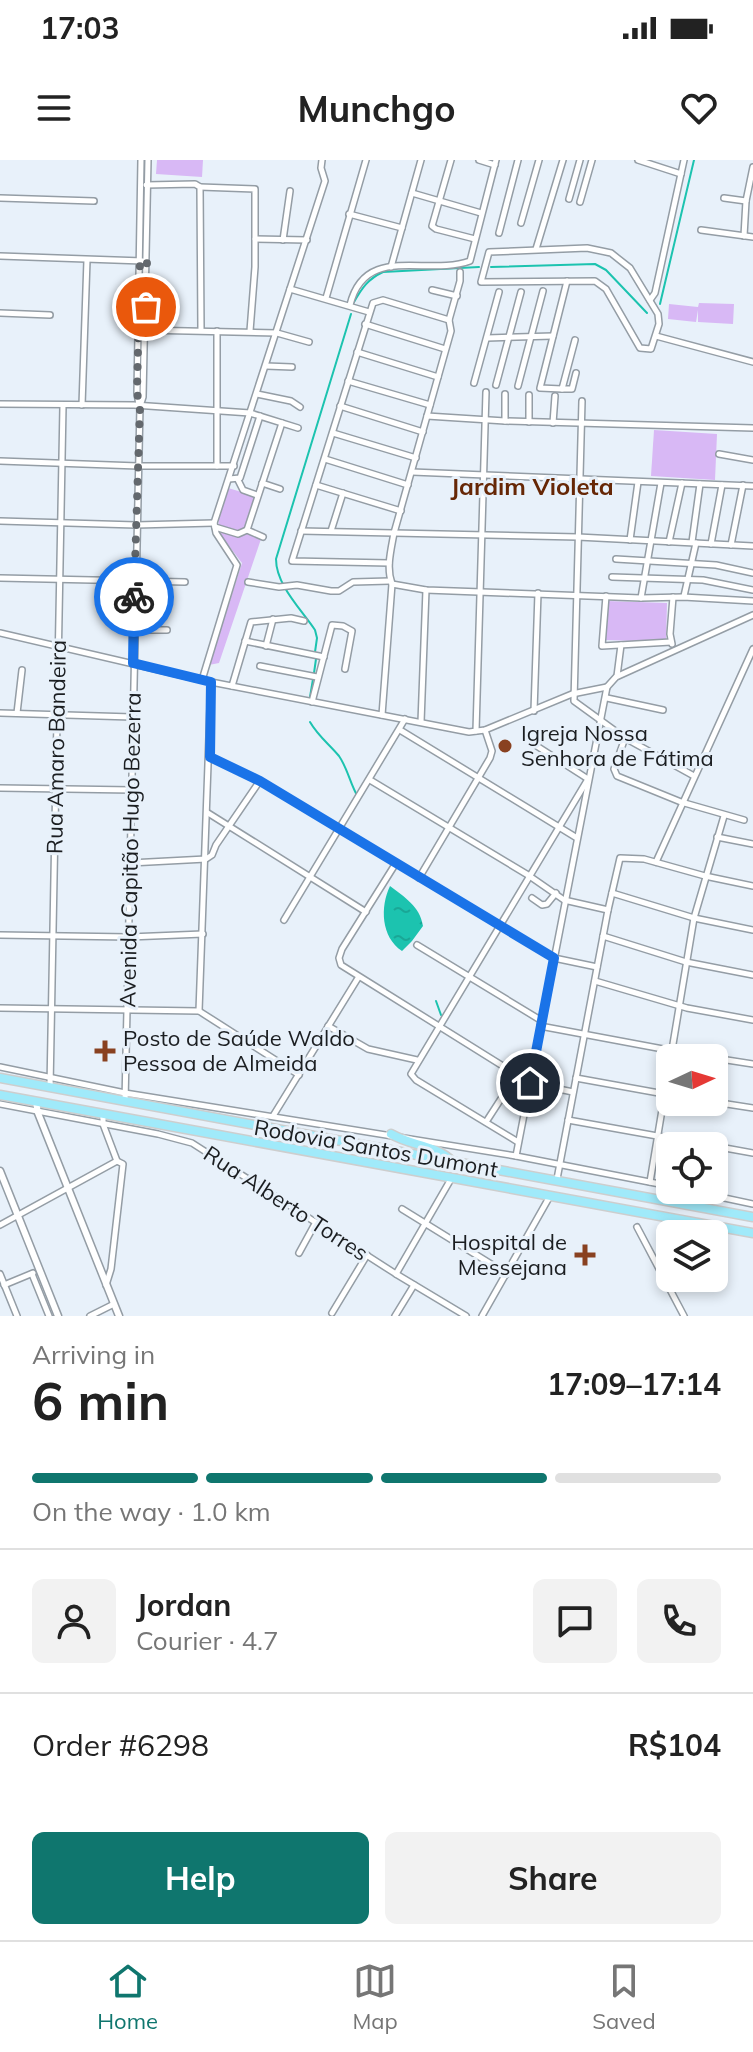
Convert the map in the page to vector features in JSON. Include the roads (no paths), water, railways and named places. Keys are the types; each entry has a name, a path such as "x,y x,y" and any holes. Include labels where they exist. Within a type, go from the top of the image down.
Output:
{"highway":[{"name":"Rodovia Santos Dumont","path":"0,1078 125,1097 753,1217"},
{"name":"Rodovia Santos Dumont","path":"0,1095 103,1119 753,1233"},
{"path":"391,1134 432,1147 453,1162"}],"street":[{"name":"Avenida Capitão Hugo Bezerra","path":"141,160 145,185"},
{"name":"Avenida Capitão Hugo Bezerra","path":"125,1097 134,580 140,406 143,397 141,330 148,160"},
{"path":"202,680 237,565 214,525 325,181 322,160"},
{"path":"326,298 366,160"},
{"path":"391,267 421,160"},
{"path":"451,160 433,227 475,239"},
{"path":"350,305 360,280 379,269 470,261 496,163 479,160"},
{"path":"499,233 518,160"},
{"path":"521,223 539,160"},
{"path":"536,249 563,160"},
{"path":"569,199 580,160"},
{"path":"580,202 592,160"},
{"path":"638,160 681,174"},
{"path":"650,300 655,293 684,160"},
{"path":"744,236 746,201 753,167"},
{"path":"145,185 255,188 250,331"},
{"path":"198,186 201,330"},
{"path":"283,240 290,191"},
{"path":"412,193 481,213"},
{"path":"0,198 94,201"},
{"path":"724,198 746,201"},
{"path":"349,214 402,228"},
{"path":"701,230 753,237"},
{"path":"255,239 307,240"},
{"path":"593,248 611,253 630,268 659,317 652,348 642,349 602,284 592,280 481,282 489,252 536,249 593,248"},
{"path":"0,256 143,261"},
{"path":"82,405 87,260"},
{"path":"382,715 391,583 389,563 394,533 452,327 449,320 457,296 460,272"},
{"path":"567,281 539,387 572,389 576,373"},
{"path":"290,289 369,312"},
{"path":"432,290 457,296"},
{"path":"518,386 543,291"},
{"path":"474,383 499,292"},
{"path":"496,385 521,292"},
{"path":"389,563 292,561 365,324 376,300 449,320"},
{"path":"0,313 50,315"},
{"path":"365,324 445,349"},
{"path":"141,330 250,331 277,333 309,342"},
{"path":"217,331 217,466"},
{"path":"487,338 553,336"},
{"path":"656,336 753,362"},
{"path":"562,389 575,340"},
{"path":"357,352 438,377"},
{"path":"266,366 292,367"},
{"path":"348,381 430,405"},
{"path":"476,731 486,392"},
{"path":"257,394 291,401 300,407"},
{"path":"505,394 505,421"},
{"path":"529,395 529,422"},
{"path":"553,423 555,396"},
{"path":"582,401 574,701 625,738 694,776"},
{"path":"0,404 140,406 250,413 298,428"},
{"name":"Rua Amaro Bandeira","path":"50,1088 63,406"},
{"path":"340,406 423,432"},
{"path":"257,495 243,490 238,480 260,416"},
{"path":"427,416 486,421 753,428"},
{"path":"247,530 282,423"},
{"path":"333,433 416,458"},
{"path":"719,454 753,460"},
{"path":"325,459 408,485"},
{"path":"0,461 234,466"},
{"path":"412,472 753,486"},
{"path":"229,479 238,480"},
{"path":"630,540 638,482"},
{"path":"262,483 280,489"},
{"path":"641,598 661,483"},
{"path":"669,542 682,483"},
{"path":"683,597 692,563 700,484"},
{"path":"316,485 401,511"},
{"path":"711,544 722,485"},
{"path":"731,545 743,485"},
{"path":"331,531 343,493"},
{"path":"0,521 214,525 238,534 247,530 263,537"},
{"path":"301,531 578,537 752,546 753,535"},
{"path":"616,559 692,563 753,573"},
{"path":"612,577 687,579 753,590"},
{"path":"0,578 185,582"},
{"path":"248,582 339,591 353,582 481,593 753,601"},
{"path":"421,722 426,590"},
{"path":"534,711 538,593"},
{"path":"606,596 602,646 671,642"},
{"path":"673,597 671,642 675,650"},
{"path":"0,633 211,682 476,731 572,694 607,687 616,677 753,615"},
{"path":"232,686 251,622 291,618 304,621"},
{"path":"266,646 273,619"},
{"path":"312,702 331,626 350,628 352,633 345,669"},
{"path":"133,630 167,630"},
{"path":"245,641 324,657"},
{"path":"616,677 621,645"},
{"path":"656,862 681,802 750,668 753,649"},
{"path":"260,666 317,677"},
{"path":"17,713 22,670"},
{"path":"199,1011 211,682"},
{"path":"516,1156 607,687"},
{"path":"607,698 663,710"},
{"path":"0,713 132,717"},
{"path":"284,920 405,719"},
{"path":"489,743 495,726"},
{"path":"400,730 577,838"},
{"path":"419,878 480,779 492,753 485,730"},
{"path":"625,738 615,774 681,802 744,820"},
{"path":"529,741 588,779"},
{"path":"210,757 260,781 554,958 597,967"},
{"path":"518,1142 414,1078 411,1071 588,779"},
{"path":"370,780 564,900 608,910"},
{"path":"130,863 206,859 212,855 260,781"},
{"path":"0,788 132,790"},
{"path":"208,813 366,912"},
{"path":"672,1044 694,918 724,816"},
{"path":"717,837 753,844"},
{"path":"557,1179 619,859 625,856 656,862 753,886"},
{"path":"396,863 340,954 339,961 343,967 530,1083 573,1092"},
{"path":"532,898 542,905 547,904 556,893"},
{"path":"612,893 694,918 753,930"},
{"path":"0,935 129,937 203,934"},
{"path":"603,936 686,962 753,975"},
{"path":"417,945 541,1023 656,1048"},
{"path":"273,1116 358,978"},
{"path":"595,980 679,1006 753,1020"},
{"path":"0,1008 199,1011 299,1075"},
{"path":"328,1026 368,1049 417,1060"},
{"path":"728,1060 753,1064"},
{"path":"0,1067 125,1097 391,1134 656,1183"},
{"path":"486,1122 517,1074"},
{"path":"576,1078 656,1092"},
{"path":"36,1102 119,1316"},
{"name":"Rua Alberto Torres","path":"0,1104 38,1113 103,1119 192,1143 466,1316"},
{"path":"728,1104 753,1108"},
{"path":"103,1119 117,1161 123,1164 111,1269 106,1285"},
{"path":"568,1120 656,1137"},
{"path":"650,1182 656,1148"},
{"path":"728,1149 753,1153"},
{"path":"0,1225 69,1190 117,1161"},
{"path":"0,1171 58,1316"},
{"path":"396,1274 451,1179"},
{"path":"482,1316 550,1196"},
{"path":"728,1199 753,1204"},
{"path":"402,1209 507,1274"},
{"path":"299,1253 316,1222"},
{"path":"637,1227 684,1316"},
{"path":"332,1313 367,1255"},
{"path":"4,1285 40,1270"},
{"path":"0,1274 17,1316"},
{"path":"32,1274 49,1316"},
{"path":"395,1316 414,1285"},
{"path":"90,1316 114,1304"}],"water":[{"path":"390,886 415,907 423,926 402,951 390,938 384,921"}],"waterway":[{"path":"660,304 694,160"},
{"path":"491,267 595,264 606,270 647,313"},
{"path":"354,302 366,284 383,272 479,267"},
{"path":"315,652 315,630 280,578 276,559 351,314"},
{"path":"314,673 316,659"},
{"path":"310,697 313,679"},
{"path":"310,722 339,756 358,797"},
{"path":"436,1001 441,1015"}],"place":[{"name":"Igreja Nossa Senhora de Fátima","path":"505,746"},
{"name":"Posto de Saúde Waldo Pessoa de Almeida","path":"105,1051"},
{"name":"Hospital de Messejana","path":"585,1255"}],"district":[{"name":"Jardim Violeta","path":"532,486"}]}
